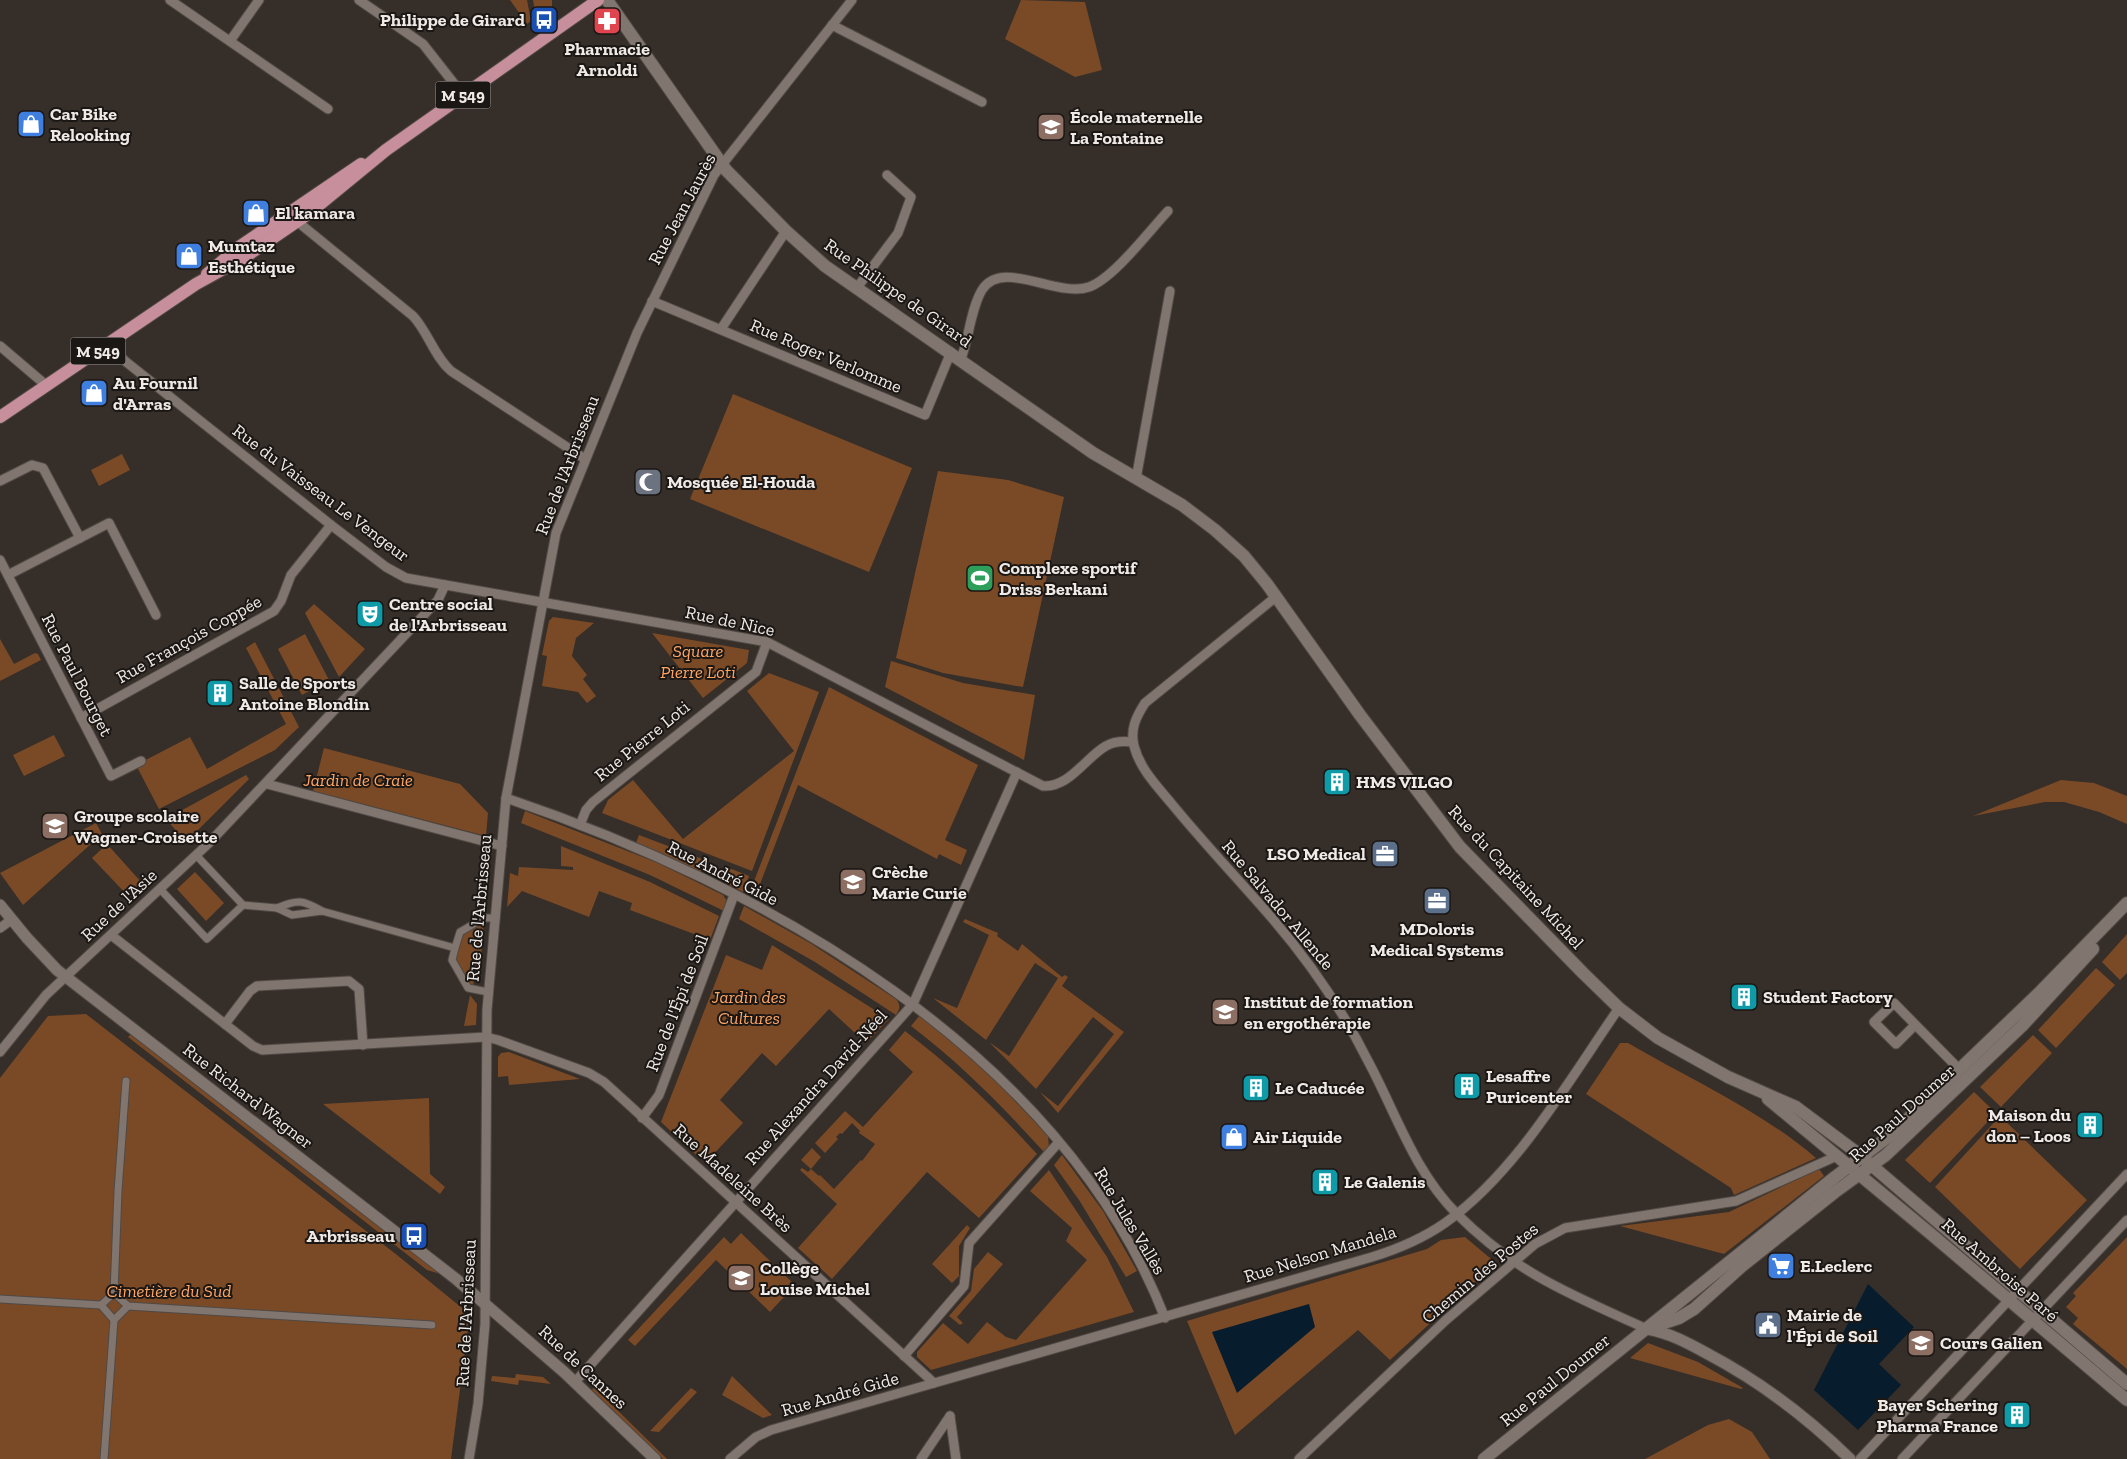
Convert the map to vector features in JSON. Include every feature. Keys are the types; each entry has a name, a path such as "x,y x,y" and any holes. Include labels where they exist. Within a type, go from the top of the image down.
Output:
{"main road":[{"name":"M 549","path":"0,418 196,284 232,265 293,217 329,199 386,150 598,0"},
{"name":"Rue Philippe de Girard","path":"598,0 721,164 786,231 825,266 1093,453 1136,479"},
{"name":"Rue du Capitaine Michel","path":"1136,479 1182,505 1215,530 1257,570 1360,715 1460,847 1619,1008 1679,1051 1746,1086 1796,1107 1862,1157"},
{"name":"Rue Paul Doumer","path":"1484,1459 1850,1166 1887,1139 2127,904"},
{"name":"Rue Paul Doumer","path":"1648,1328 1672,1321 1694,1309 1730,1276 1872,1166 1906,1137 2030,1018 2127,908"},
{"name":"Rue du Capitaine Michel","path":"1746,1086 1779,1107 1850,1166"},
{"name":"Rue Ambroise Paré","path":"1862,1157 2018,1290 2038,1316 2127,1400"},
{"name":"Rue Ambroise Paré","path":"1850,1166 2008,1300 2038,1316 2127,1384"}],"street":[{"path":"170,0 328,109"},
{"path":"230,42 259,0"},
{"path":"359,0 423,44 462,95"},
{"name":"Rue Jean Jaurès","path":"619,377 652,301 721,164 852,0"},
{"path":"832,25 982,102"},
{"path":"856,289 898,233 911,198 887,175"},
{"path":"956,356 977,303 988,283 1003,276 1070,290 1091,286 1109,275 1168,211"},
{"path":"293,217 413,316 425,331 442,361 451,371 585,459"},
{"path":"721,329 786,231"},
{"path":"1136,479 1170,291"},
{"name":"Rue Roger Verlomme","path":"652,301 925,415 956,356"},
{"name":"Rue du Vaisseau Le Vengeur","path":"110,344 126,361 331,525 394,572 413,580 543,602"},
{"path":"0,346 47,386"},
{"name":"Rue de l'Arbrisseau","path":"469,1459 483,1359 487,1250 486,1037 488,992 506,798 556,533 619,377"},
{"path":"0,481 32,465 43,468 80,538"},
{"path":"8,575 109,523 156,615"},
{"name":"Rue François Coppée","path":"81,718 274,611 281,601 291,575 331,525"},
{"name":"Rue Paul Bourget","path":"0,560 111,776 141,761"},
{"name":"Rue de l'Asie","path":"0,1052 38,1003 196,855 267,784 438,600 445,585"},
{"name":"Rue Salvador Allende","path":"1277,596 1145,703 1135,721 1134,742 1138,758 1156,786 1187,824 1288,938 1321,982 1360,1044 1412,1151 1437,1190 1457,1214 1513,1262 1562,1291 1648,1328"},
{"name":"Rue de Nice","path":"543,602 767,642 1044,786 1053,786 1063,781 1106,746 1116,742 1134,742"},
{"name":"Rue Pierre Loti","path":"580,825 586,810 593,802 756,672 767,642"},
{"name":"Rue Alexandra David-Néel","path":"575,1382 647,1303 664,1280 734,1201 913,1004 1017,772"},
{"path":"267,784 502,846"},
{"name":"Rue André Gide","path":"506,798 633,846 734,896 815,939 913,1004"},
{"path":"196,855 242,905 277,908 292,914 322,912"},
{"path":"160,888 207,939 242,905"},
{"name":"Rue de l'Épi de Soil","path":"642,1118 659,1095 734,896"},
{"path":"277,908 292,901 306,902 322,912 455,948"},
{"name":"Rue Richard Wagner","path":"0,905 32,944 65,976 485,1304"},
{"path":"488,992 468,988 452,960 460,932 484,918 496,918"},
{"path":"0,928 11,920"},
{"path":"111,935 252,1046 262,1050 486,1037"},
{"path":"225,1024 250,991 257,986 349,981 359,989 363,1045"},
{"path":"1915,1025 1896,1044 1874,1022 1894,1003 1960,1069"},
{"name":"Rue Jules Vallès","path":"913,1004 988,1065 1026,1103 1059,1142 1120,1229 1146,1276 1165,1318"},
{"name":"Rue Nelson Mandela","path":"1165,1318 1393,1250 1428,1234 1457,1214 1490,1184 1512,1160 1619,1008"},
{"name":"Rue Madeleine Brès","path":"486,1037 594,1076 934,1383"},
{"path":"101,1305 114,1293 118,1191 126,1081"},
{"path":"904,1356 964,1286 969,1243 1059,1142"},
{"name":"Chemin des Postes","path":"1299,1459 1446,1320 1535,1244 1565,1228 1736,1201 1837,1156"},
{"path":"1860,1459 2127,1174"},
{"path":"1902,1459 2127,1220"},
{"path":"114,1293 128,1306 432,1324"},
{"path":"0,1299 101,1305 114,1320"},
{"name":"Rue de Cannes","path":"485,1304 575,1382 655,1459"},
{"path":"104,1459 114,1320 128,1306"},
{"name":"Rue André Gide","path":"730,1459 756,1437 772,1430 1165,1318"},
{"path":"1648,1328 1678,1338 1750,1378 1793,1408 1850,1459"},
{"path":"921,1459 950,1416 956,1459"}],"green space":[{"path":"510,0 527,0 531,21 527,24"},
{"path":"533,0 552,0 552,9 539,19 536,17"},
{"path":"1021,0 1085,2 1102,70 1075,77 1005,39"},
{"path":"733,394 912,468 869,572 690,499"},
{"path":"122,454 130,470 99,486 91,470"},
{"name":"Complexe sportif Driss Berkani","path":"938,471 1008,480 1064,497 1023,687 943,673 896,658"},
{"path":"314,604 365,649 339,677 305,613"},
{"path":"553,617 594,623 576,638 572,656 587,675 583,679 596,696 587,703 578,692 542,686 547,656 542,655 549,621"},
{"name":"Square Pierre Loti","path":"652,633 749,650 747,663 703,698"},
{"path":"305,634 329,680 302,695 278,649"},
{"path":"0,639 14,664 35,653 38,654 41,660 0,681"},
{"path":"255,642 299,727 275,750 159,809 136,765 190,737 207,769 286,724 246,648"},
{"path":"891,661 963,683 1035,695 1024,760 885,687"},
{"path":"769,673 819,692 752,871 602,813 608,800 633,780 683,839 794,751 747,691"},
{"path":"829,687 978,765 945,840 967,850 961,865 939,854 937,859 798,785 757,892 751,889"},
{"path":"54,735 65,756 24,776 13,755"},
{"name":"Jardin de Craie","path":"324,748 460,784 488,813 486,836 313,791"},
{"path":"246,775 249,779 186,842 166,819"},
{"path":"2061,780 2094,783 2127,796 2127,824 2099,812 2064,802 2045,802 1973,816"},
{"path":"525,811 658,863 723,895 727,901 724,911 650,875 521,823"},
{"path":"96,823 102,834 23,905 0,873"},
{"path":"639,835 705,860 700,873 636,843"},
{"path":"107,844 142,883 128,896 92,858"},
{"path":"561,846 650,882 719,916 710,940 630,910 632,903 599,891 589,917 522,891 507,907 510,873 518,876 519,867 573,870 573,867 561,866"},
{"path":"724,866 749,876 743,892 720,880"},
{"path":"195,872 224,903 206,921 177,889"},
{"path":"744,906 810,943 896,999 899,1007 896,1015 815,962 739,919"},
{"path":"965,919 998,933 997,936 1018,951 1022,944 1062,977 1065,975 1068,977 1062,986 1124,1032 1058,1113 1040,1092 1058,1106 1114,1034 1093,1017 1036,1089 989,1042 1009,1056 1058,978 1035,963 986,1040 933,998 957,1008 989,935 963,922"},
{"path":"484,921 479,981 474,980 473,986 470,986 455,961 461,934"},
{"path":"2127,934 2127,973 2120,980 2102,962"},
{"name":"Jardin des Cultures","path":"772,945 889,1019 866,1043 829,1009 776,1066 762,1053 720,1100 743,1123 705,1163 661,1122 726,955 762,970"},
{"path":"2096,968 2115,985 2056,1048 2038,1030"},
{"path":"470,995 477,1004 476,1025 464,1026"},
{"name":"Cimetière du Sud","path":"86,1014 397,1255 467,1312 468,1328 451,1459 0,1459 0,1078 48,1016"},
{"path":"920,1015 982,1066 1048,1136 1049,1147 1044,1152 980,1086 947,1055 911,1026"},
{"path":"905,1031 974,1090 1037,1154 979,1218 927,1172 832,1279 798,1248 837,1204 800,1170 802,1168 808,1172 811,1169 834,1189 862,1161 875,1144 859,1133 860,1131 852,1123 842,1134 840,1133 836,1137 838,1139 825,1153 815,1143 845,1111 863,1127 913,1072 889,1050"},
{"path":"131,1034 437,1271 437,1273 427,1270 128,1037"},
{"path":"2033,1035 2052,1053 2001,1107 1980,1087"},
{"path":"1620,1043 1628,1043 1749,1110 1816,1158 1734,1195 1731,1188 1586,1094"},
{"path":"509,1052 580,1079 509,1085 508,1076 498,1077 498,1057 501,1053"},
{"path":"1974,1092 1996,1113 1930,1183 1905,1160"},
{"path":"429,1098 430,1174 445,1187 440,1194 323,1104"},
{"path":"2000,1116 2087,1200 2020,1269 1935,1187"},
{"path":"812,1148 821,1157 811,1169 801,1160"},
{"path":"1062,1155 1103,1211 1137,1271 1126,1277 1079,1200 1054,1165"},
{"path":"1819,1169 1824,1176 1724,1254 1620,1226 1729,1212"},
{"path":"1049,1170 1107,1257 1134,1312 931,1370 917,1357 917,1352 943,1323 968,1344 987,1322 1006,1337 1016,1340 1087,1260 1066,1241 1072,1228 1030,1191"},
{"path":"967,1225 970,1228 959,1246 959,1276 952,1283 932,1264"},
{"path":"741,1233 795,1285 770,1312 716,1260 635,1346 628,1340 724,1237 731,1244"},
{"path":"1465,1237 1496,1263 1390,1360 1358,1330 1235,1435 1187,1321 1427,1249 1441,1240"},
{"path":"2127,1237 2127,1369 2073,1324 2078,1318 2066,1307 2076,1296 2073,1293"},
{"path":"988,1252 1003,1264 957,1317 963,1323 960,1325 949,1316 971,1291 974,1269"},
{"path":"1648,1343 1698,1362 1743,1388 1630,1358"},
{"path":"516,1374 543,1377 551,1384 519,1380 518,1385 491,1381 492,1376 515,1378"},
{"path":"732,1376 772,1415 763,1418 722,1395"},
{"path":"594,1387 667,1459 663,1459 592,1390"},
{"path":"691,1388 697,1392 659,1432 650,1431"},
{"path":"1729,1419 1752,1432 1770,1459 1645,1459 1708,1425"}],"water":[{"path":"1868,1284 1914,1327 1879,1364 1901,1385 1858,1430 1814,1390"},
{"path":"1309,1304 1315,1327 1237,1393 1212,1332"}],"place":[{"name":"Philippe de Girard","path":"544,20"},
{"name":"Pharmacie Arnoldi","path":"607,21"},
{"name":"Car Bike Relooking","path":"31,124"},
{"name":"École maternelle La Fontaine","path":"1051,127"},
{"name":"El kamara","path":"256,213"},
{"name":"Mumtaz Esthétique","path":"189,256"},
{"name":"Au Fournil d'Arras","path":"94,393"},
{"name":"Mosquée El-Houda","path":"648,482"},
{"name":"Complexe sportif Driss Berkani","path":"980,578"},
{"name":"Centre social de l'Arbrisseau","path":"370,614"},
{"name":"Salle de Sports Antoine Blondin","path":"220,693"},
{"name":"HMS VILGO","path":"1337,782"},
{"name":"Groupe scolaire Wagner-Croisette","path":"55,826"},
{"name":"LSO Medical","path":"1385,854"},
{"name":"Crèche Marie Curie","path":"853,882"},
{"name":"MDoloris Medical Systems","path":"1437,901"},
{"name":"Student Factory","path":"1744,997"},
{"name":"Institut de formation en ergothérapie","path":"1225,1012"},
{"name":"Lesaffre Puricenter","path":"1467,1086"},
{"name":"Le Caducée","path":"1256,1088"},
{"name":"Maison du don – Loos","path":"2090,1125"},
{"name":"Air Liquide","path":"1234,1137"},
{"name":"Le Galenis","path":"1325,1182"},
{"name":"Arbrisseau","path":"414,1236"},
{"name":"E.Leclerc","path":"1781,1266"},
{"name":"Collège Louise Michel","path":"741,1278"},
{"name":"Mairie de l'Épi de Soil","path":"1768,1325"},
{"name":"Cours Galien","path":"1921,1343"},
{"name":"Bayer Schering Pharma France","path":"2017,1415"}]}
